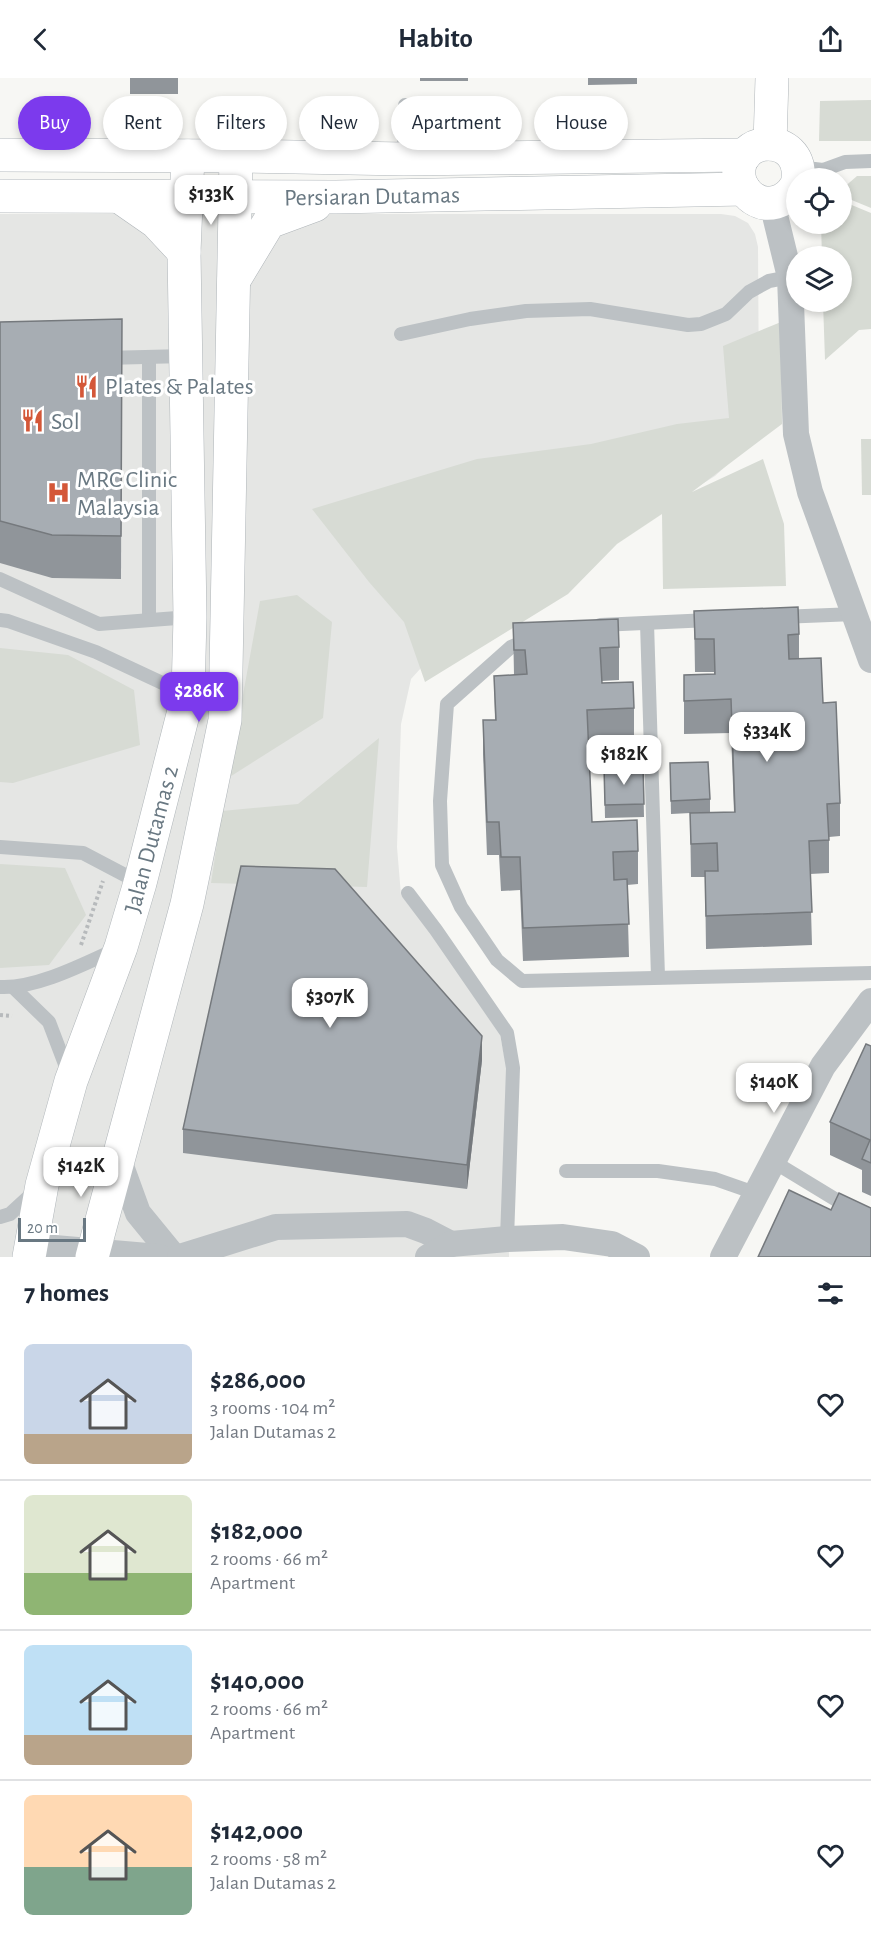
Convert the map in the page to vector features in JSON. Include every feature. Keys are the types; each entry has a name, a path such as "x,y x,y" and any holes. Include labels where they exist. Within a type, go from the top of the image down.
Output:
{"street":[{"path":"772,78 758,149 739,172 782,185"},
{"path":"758,149 782,146 795,158 782,185 787,246"},
{"name":"Persiaran Dutamas","path":"0,155 404,159 758,149"},
{"name":"Jalan Dutamas 2","path":"30,1251 42,1185 71,1081 122,947 188,695 190,617 184,252 188,156"},
{"name":"Jalan Dutamas 2","path":"92,1254 187,904 225,720 236,156"},
{"name":"Persiaran Dutamas","path":"0,196 336,197 782,185"},
{"path":"120,197 156,222 184,252"},
{"path":"232,281 269,222 336,197"},
{"path":"791,312 796,434 810,492 871,660"},
{"path":"723,1257 823,1066 871,1001"},
{"path":"118,1158 138,1213 174,1257"},
{"path":"180,1257 276,1227 406,1224 452,1244"},
{"path":"428,1257 452,1244 563,1237 612,1244 637,1257"},
{"path":"30,1251 159,1257"}],"lane":[{"path":"357,150 357,158"},
{"path":"404,150 404,159"},
{"path":"782,185 845,162 871,161"},
{"path":"401,334 492,315 579,309 688,325 701,324 726,314 749,292 770,281 786,278"},
{"path":"91,358 186,356"},
{"path":"148,357 149,620"},
{"path":"0,579 99,624 190,617"},
{"path":"762,618 855,614"},
{"path":"592,625 728,619"},
{"path":"0,620 96,652 188,695"},
{"path":"647,622 658,978"},
{"path":"539,634 511,647 447,704 441,801 442,865 461,907 497,960 522,981 871,973"},
{"path":"0,848 83,853 140,883"},
{"path":"408,893 489,1004 507,1033 513,1068 507,1239"},
{"path":"7,987 65,972 122,947"},
{"path":"7,987 49,1022 71,1081"},
{"path":"774,1162 871,1221"},
{"path":"566,1172 658,1171 715,1179 758,1194"},
{"path":"0,1217 10,1214 42,1185"}],"path":[{"path":"65,972 59,966 82,945 108,867"},
{"path":"0,1015 12,1017"}],"shaded area":[{"path":"871,100 871,141 819,141 820,101"},
{"path":"857,176 871,176 871,208 852,200 852,180"},
{"path":"852,205 871,213 871,329 859,330 825,360 823,312 852,312 852,246 822,246 821,234 852,234"},
{"path":"0,214 721,214 735,216 748,223 755,234 758,247 759,400 751,443 715,476 439,648 411,679 401,724 397,847 401,895 430,932 500,1035 507,1070 509,1257 0,1257"},
{"path":"781,322 782,424 692,492 763,459 784,524 786,586 663,589 662,514 617,544 568,594 425,682 404,622 369,582 312,509 477,459 591,444 677,424 729,418 723,346"},
{"path":"861,439 871,439 871,495 862,495"},
{"path":"297,595 332,622 323,718 228,778 260,601"},
{"path":"0,648 68,655 134,690 140,745 13,783 0,782"},
{"path":"379,738 367,887 211,883 222,811 298,804"},
{"path":"0,864 65,868 86,915 49,965 0,968"}],"building":[{"path":"122,319 121,536 52,535 0,521 0,322"},
{"path":"798,607 799,634 788,635 789,659 821,658 823,703 836,702 840,803 827,804 829,840 809,841 812,912 706,916 705,871 718,871 717,843 691,844 690,813 735,812 731,699 684,701 684,675 715,674 714,639 695,639 694,611"},
{"path":"618,619 619,647 600,648 602,683 633,682 634,708 587,710 592,822 637,820 638,851 613,852 614,880 627,879 629,924 523,928 520,857 501,857 499,822 487,822 483,720 496,720 494,676 527,674 525,650 514,650 513,623"},
{"path":"708,762 710,799 671,801 670,763"},
{"path":"643,766 644,804 605,805 604,767"},
{"path":"241,866 335,869 482,1036 467,1165 183,1129"},
{"path":"866,1044 871,1046 871,1163 862,1159 870,1140 830,1122"},
{"path":"789,1190 831,1210 839,1193 871,1208 871,1257 758,1257"}],"place":[{"name":"Plates & Palates","path":"87,386"},
{"name":"Sol","path":"33,421"},
{"name":"MRC Clinic Malaysia","path":"59,493"}]}
